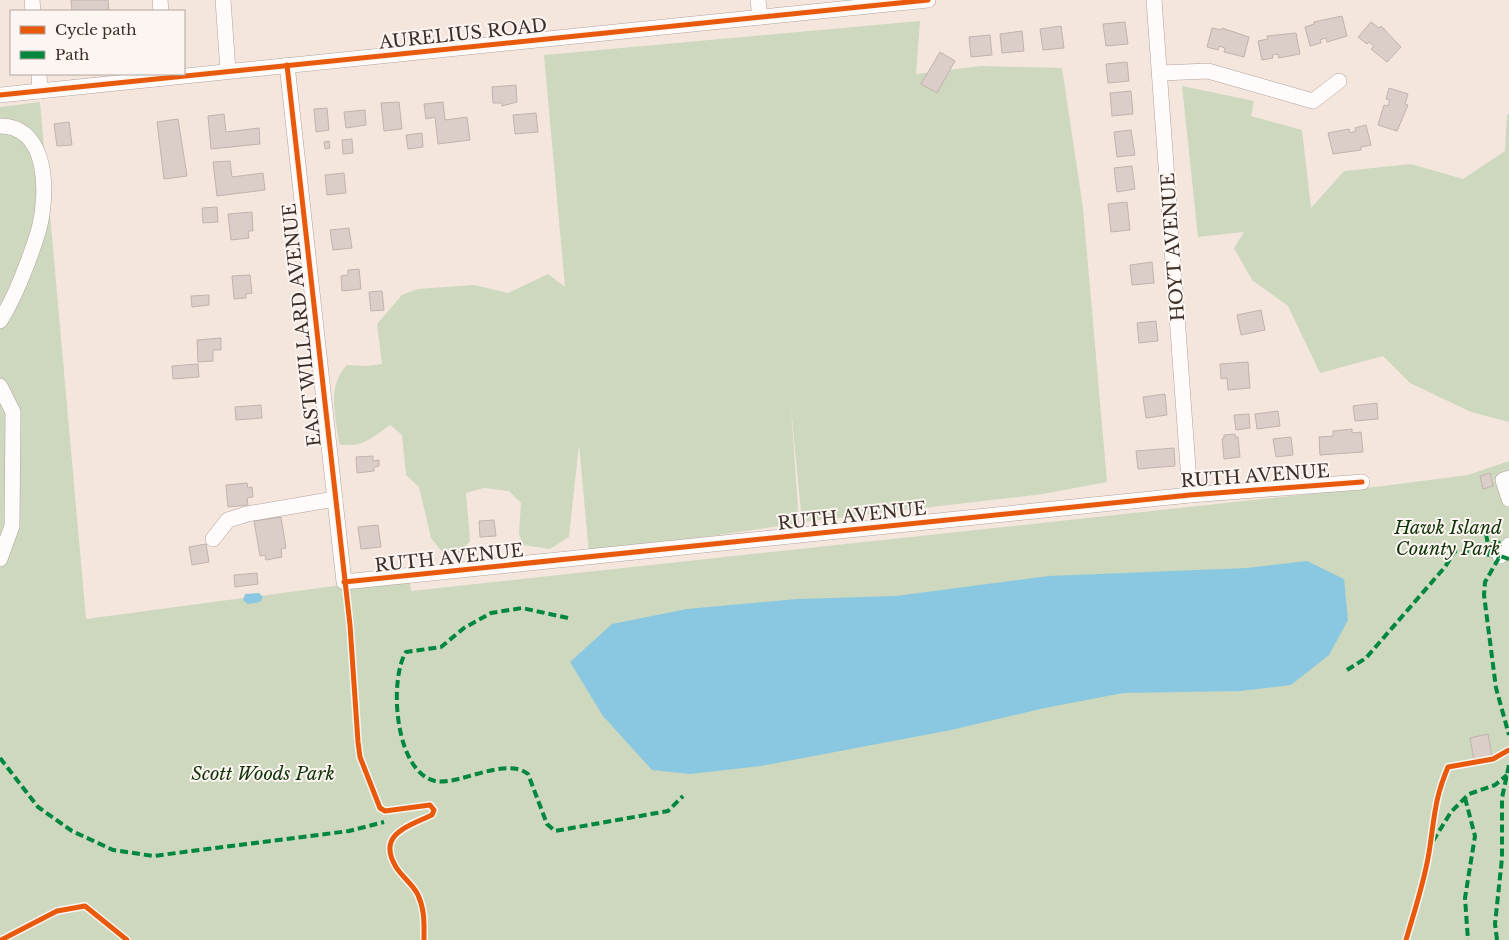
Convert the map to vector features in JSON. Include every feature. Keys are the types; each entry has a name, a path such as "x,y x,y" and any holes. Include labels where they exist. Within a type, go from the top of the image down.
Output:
{"street":[{"path":"223,0 228,72"},
{"path":"758,0 760,17"},
{"name":"AURELIUS ROAD","path":"185,75 228,72 928,0"},
{"name":"HOYT AVENUE","path":"1154,0 1161,73 1190,494"},
{"name":"EAST WILLARD AVENUE","path":"287,66 344,582"},
{"path":"1161,73 1208,71 1313,101 1340,81"},
{"path":"39,75 40,90"},
{"name":"AURELIUS ROAD","path":"0,95 182,75"},
{"path":"0,126 21,130 31,138 42,163 44,193 39,228 9,307 0,321"},
{"path":"0,386 13,412 13,421 12,526 0,559"},
{"path":"1509,478 1503,480 1509,499"},
{"name":"RUTH AVENUE","path":"344,582 1190,494 1362,482"},
{"path":"213,539 228,520 246,514 335,499"}],"green space":[{"path":"920,21 916,74 981,66 1062,68 1083,208 1107,482 1043,494 802,522 791,408 799,523 589,554 579,445 569,537 550,549 523,545 519,534 521,503 509,491 484,488 466,493 470,541 459,553 443,553 431,538 419,487 406,475 402,435 390,425 366,441 354,445 339,444 334,402 336,382 347,365 365,366 382,364 377,324 402,295 418,289 474,285 508,293 548,274 565,287 544,55"},
{"path":"1182,86 1254,101 1251,116 1302,130 1311,208 1344,171 1411,164 1463,179 1505,151 1507,115 1509,114 1509,422 1471,412 1410,383 1383,356 1320,373 1288,306 1252,280 1234,248 1244,232 1198,237"},
{"path":"40,102 86,619 409,576 411,591 1383,486 1468,475 1509,461 1509,940 0,940 0,107"}],"water":[{"path":"1307,561 1344,579 1348,620 1329,655 1291,685 1240,691 1123,693 1045,708 951,730 761,766 690,774 652,770 603,716 570,662 612,624 687,609 797,599 896,596 1049,576 1247,568"},
{"path":"259,593 263,597 260,602 248,604 243,600 245,594"}],"building":[{"path":"71,0 108,0 109,10 72,10"},
{"path":"1342,16 1347,36 1327,42 1326,38 1320,40 1321,43 1310,46 1305,27 1314,24 1314,22"},
{"path":"1125,22 1128,44 1106,46 1103,24"},
{"path":"1371,22 1379,28 1381,26 1401,47 1387,62 1371,49 1374,46 1369,42 1367,44 1358,37"},
{"path":"1061,26 1064,48 1043,50 1040,29"},
{"path":"1212,28 1221,30 1222,28 1249,37 1244,57 1224,52 1225,48 1219,46 1218,50 1207,47"},
{"path":"1022,31 1024,51 1002,53 1000,34"},
{"path":"1296,33 1300,54 1279,58 1278,54 1272,55 1273,58 1262,60 1258,41 1268,39 1267,36"},
{"path":"990,35 992,55 971,57 969,37"},
{"path":"940,52 955,61 937,93 921,84"},
{"path":"1127,62 1129,81 1108,83 1106,64"},
{"path":"516,85 517,102 502,106 502,103 493,103 492,87"},
{"path":"1389,88 1408,94 1405,104 1408,105 1397,131 1378,125 1384,105 1388,106 1390,100 1386,99"},
{"path":"1131,91 1133,114 1112,116 1110,93"},
{"path":"399,102 402,129 384,131 381,103"},
{"path":"443,102 445,120 467,117 470,140 438,144 435,117 426,119 424,104"},
{"path":"327,108 329,130 316,132 314,109"},
{"path":"365,110 366,125 346,128 344,112"},
{"path":"536,113 538,132 515,134 513,115"},
{"path":"224,114 226,132 259,128 260,144 211,149 208,116"},
{"path":"178,119 187,176 164,179 157,122"},
{"path":"69,122 72,145 57,146 54,124"},
{"path":"1366,125 1371,145 1361,147 1361,150 1333,154 1328,133 1349,129 1350,133 1356,131 1355,128"},
{"path":"1131,130 1135,155 1117,157 1114,132"},
{"path":"422,133 423,147 408,149 406,135"},
{"path":"352,139 353,153 343,154 342,140"},
{"path":"329,141 330,148 325,149 324,142"},
{"path":"230,161 232,177 263,173 265,190 217,196 213,162"},
{"path":"1132,166 1135,189 1117,192 1114,168"},
{"path":"344,173 346,193 327,195 325,175"},
{"path":"1127,202 1130,230 1111,232 1108,204"},
{"path":"217,207 218,222 203,223 202,208"},
{"path":"252,212 253,231 248,231 249,238 231,240 228,214"},
{"path":"349,228 352,248 333,250 330,230"},
{"path":"1152,262 1154,283 1132,285 1130,265"},
{"path":"359,269 361,289 342,291 341,276 348,275 348,270"},
{"path":"250,275 252,293 246,294 246,298 234,299 232,276"},
{"path":"382,291 384,310 371,311 369,292"},
{"path":"209,295 209,305 192,307 191,296"},
{"path":"1261,310 1265,330 1241,335 1237,315"},
{"path":"1156,321 1158,341 1139,343 1137,323"},
{"path":"221,338 221,350 213,350 213,361 198,362 197,340"},
{"path":"1248,362 1250,388 1228,390 1227,378 1221,379 1220,364"},
{"path":"198,364 199,377 173,379 172,366"},
{"path":"1165,394 1167,415 1146,418 1143,397"},
{"path":"1377,403 1378,419 1355,421 1353,406"},
{"path":"261,405 262,418 236,420 235,407"},
{"path":"1278,411 1280,426 1257,429 1255,414"},
{"path":"1249,414 1250,428 1236,430 1234,415"},
{"path":"1352,429 1352,433 1361,432 1363,452 1320,455 1319,437 1333,436 1333,431"},
{"path":"1235,434 1235,437 1238,437 1240,457 1224,459 1222,439 1224,435"},
{"path":"1291,437 1293,455 1276,457 1273,439"},
{"path":"1174,448 1175,466 1138,469 1136,451"},
{"path":"373,456 373,461 379,460 379,466 374,467 374,471 357,473 356,457"},
{"path":"1490,473 1493,486 1483,489 1480,476"},
{"path":"247,483 248,488 252,487 253,497 247,498 248,505 228,507 226,485"},
{"path":"281,517 286,548 281,549 282,557 266,560 265,555 260,556 254,521"},
{"path":"494,520 496,536 480,537 479,521"},
{"path":"378,525 381,547 361,549 358,527"},
{"path":"206,544 209,562 192,565 189,547"},
{"path":"257,573 258,584 235,587 234,575"},
{"path":"1488,734 1492,757 1474,760 1470,738"}],"marked path":[{"path":"1486,534 1490,555"},
{"path":"1496,542 1499,545 1496,548 1493,545 1496,542"},
{"path":"1347,670 1366,658 1445,567 1455,551 1500,556"},
{"path":"1509,559 1500,556 1485,582 1484,595 1496,688 1509,735"},
{"path":"568,618 522,608 491,613 464,628 441,647 406,652 401,665 397,702 403,743 411,760 421,774 435,781 445,781 507,768 519,769 528,774 547,824 555,831 668,811 683,796"},
{"path":"0,758 38,807 72,831 113,850 153,856 349,831 384,822"},
{"path":"1497,940 1495,924 1502,858 1502,798 1509,765"},
{"path":"1433,841 1451,812 1469,794 1495,785 1507,775"},
{"path":"1465,798 1475,836 1465,898 1468,940"}],"cycle path":[{"path":"0,95 928,0"},
{"path":"287,65 350,625 360,757 380,808 385,811 430,805 434,810 432,815 398,833 390,846 391,856 396,867 413,887 422,906 424,940"},
{"path":"344,582 1190,495 1362,482"},
{"path":"1406,940 1426,869 1434,815 1448,767 1493,759 1509,750"},
{"path":"1,940 57,911 85,906 127,940"}],"park label":[{"name":"Hawk Island County Park","path":"1448,538"},
{"name":"Scott Woods Park","path":"263,774"}]}
